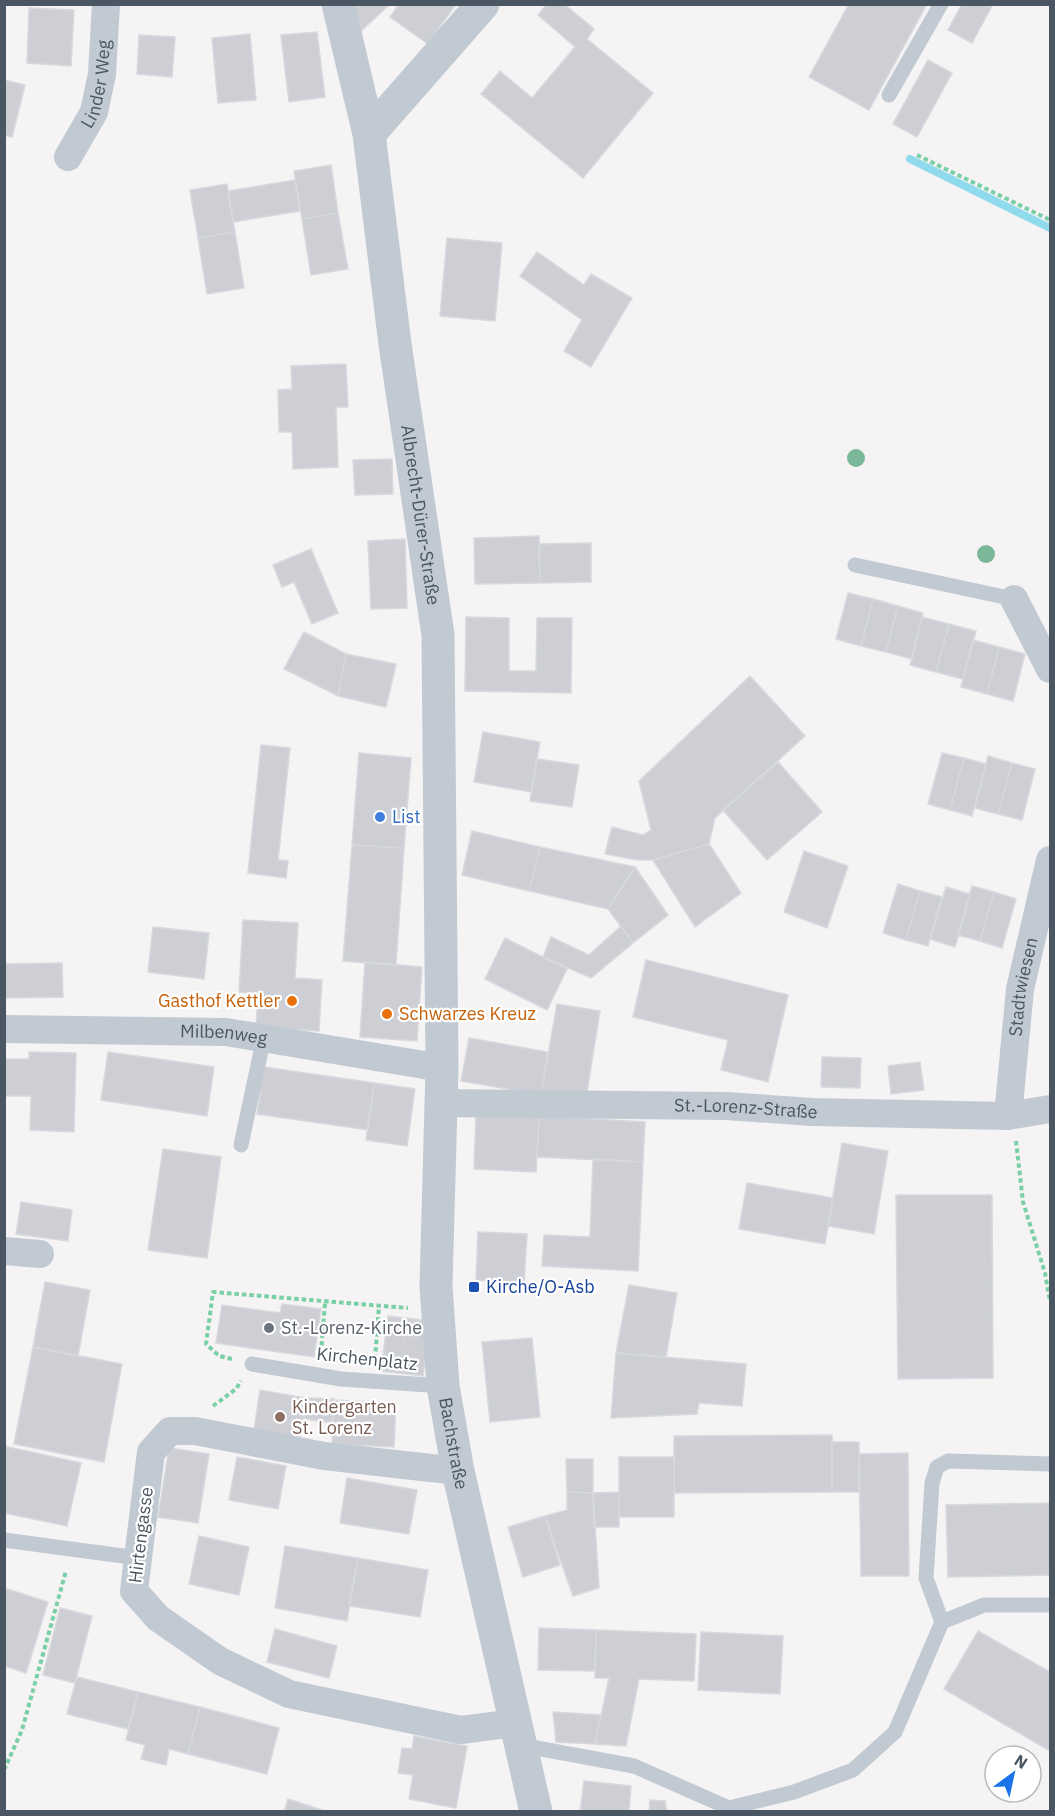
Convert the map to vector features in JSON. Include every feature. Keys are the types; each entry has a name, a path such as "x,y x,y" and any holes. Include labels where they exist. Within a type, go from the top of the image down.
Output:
{"street":[{"name":"Linder Weg","path":"68,158 94,112 102,74 106,4"},
{"path":"338,4 369,134"},
{"path":"369,134 483,4"},
{"name":"Albrecht-Dürer-Straße","path":"369,134 395,344 438,635 442,1068"},
{"path":"1014,599 1050,669"},
{"name":"Stadtwiesen","path":"1008,1116 1020,989 1050,860"},
{"name":"Milbenweg","path":"4,1029 226,1032 442,1068"},
{"name":"Bachstraße","path":"442,1068 436,1286 443,1386 458,1471 536,1812"},
{"name":"St.-Lorenz-Straße","path":"442,1103 726,1106 812,1112 1008,1116 1050,1109"},
{"path":"4,1251 40,1254"},
{"name":"Hirtengasse","path":"458,1471 324,1455 195,1431 170,1431 151,1452 134,1591 158,1618 220,1661 289,1694 460,1730 518,1734"}],"lane":[{"path":"889,94 941,4"},
{"path":"855,565 1014,599"},
{"path":"241,1145 264,1037"},
{"name":"Kirchenplatz","path":"252,1364 320,1375 443,1386"},
{"path":"518,1734 634,1766 729,1808 794,1792 853,1770 895,1732 942,1622 926,1578 932,1483 937,1467 948,1461 1050,1464"},
{"path":"4,1540 138,1558"},
{"path":"942,1622 984,1605 1050,1605"}],"path":[{"path":"917,156 1050,220"},
{"path":"1008,1116 1016,1140 1023,1202 1045,1273 1050,1301"},
{"path":"195,1431 213,1406 236,1389 252,1364 219,1356 206,1344 213,1292 325,1303 439,1309"},
{"path":"320,1375 325,1303"},
{"path":"373,1381 379,1306"},
{"path":"4,1770 22,1730 72,1549"}],"building":[{"path":"354,4 390,4 361,31"},
{"path":"399,4 456,4 428,44 390,17"},
{"path":"547,4 564,4 594,29 587,39 653,93 583,178 481,94 500,71 532,98 575,47 538,15"},
{"path":"849,4 927,4 869,110 809,77"},
{"path":"962,4 993,4 972,43 948,30"},
{"path":"29,8 74,10 71,66 27,63"},
{"path":"317,32 325,97 289,102 281,35"},
{"path":"250,34 256,100 218,103 212,38"},
{"path":"139,35 175,37 172,77 137,74"},
{"path":"928,60 952,73 917,137 893,124"},
{"path":"4,80 25,85 12,137 4,135"},
{"path":"331,165 338,213 302,219 294,171"},
{"path":"295,180 300,211 233,222 228,191"},
{"path":"227,184 235,232 198,238 190,190"},
{"path":"338,213 348,269 311,275 302,219"},
{"path":"235,232 244,288 207,294 198,238"},
{"path":"447,238 502,243 495,321 440,316"},
{"path":"537,252 584,285 591,274 632,298 591,367 564,351 582,320 520,276"},
{"path":"346,364 348,407 336,407 338,467 293,469 292,432 279,432 278,390 292,389 291,366"},
{"path":"392,459 393,494 355,495 353,460"},
{"path":"539,536 540,583 475,584 474,538"},
{"path":"405,539 407,608 371,609 368,541"},
{"path":"591,543 591,582 540,583 539,544"},
{"path":"311,549 338,613 312,624 294,582 282,587 273,565"},
{"path":"848,593 873,599 861,646 836,639"},
{"path":"873,599 898,606 886,652 861,646"},
{"path":"898,606 923,613 912,659 886,652"},
{"path":"466,617 509,618 509,671 536,671 537,618 572,618 571,693 465,691"},
{"path":"922,617 949,624 936,672 910,665"},
{"path":"949,624 976,631 963,679 936,672"},
{"path":"304,632 346,654 338,696 284,669"},
{"path":"973,640 999,647 987,694 961,687"},
{"path":"999,647 1025,654 1013,701 987,694"},
{"path":"346,654 396,664 386,707 338,696"},
{"path":"750,676 805,736 715,818 709,844 653,860 637,860 605,854 612,827 643,835 651,830 639,781"},
{"path":"483,732 540,742 531,792 474,782"},
{"path":"261,745 290,748 278,860 288,861 286,878 248,873"},
{"path":"359,753 411,758 404,848 352,845"},
{"path":"942,753 964,758 950,810 928,804"},
{"path":"988,756 1012,763 998,814 975,808"},
{"path":"964,758 986,764 972,816 950,810"},
{"path":"537,759 579,765 572,807 530,801"},
{"path":"778,762 822,812 767,860 723,810"},
{"path":"1012,763 1035,769 1022,820 998,814"},
{"path":"472,831 540,847 529,891 462,875"},
{"path":"709,844 741,893 695,927 653,860"},
{"path":"352,845 404,848 396,965 343,961"},
{"path":"540,847 635,867 608,909 529,891"},
{"path":"804,851 848,866 827,928 784,912"},
{"path":"635,867 668,915 633,943 608,909"},
{"path":"898,884 920,891 906,940 883,933"},
{"path":"972,886 994,892 980,941 958,935"},
{"path":"946,887 970,894 955,947 930,939"},
{"path":"920,891 942,897 928,946 906,940"},
{"path":"994,892 1016,899 1002,948 980,941"},
{"path":"243,920 298,923 295,978 322,980 319,1031 256,1027 258,993 239,992"},
{"path":"621,926 633,943 591,978 543,957 551,937 589,955"},
{"path":"153,927 209,933 204,979 148,972"},
{"path":"505,938 567,969 547,1010 485,979"},
{"path":"646,960 788,995 768,1082 721,1070 728,1040 633,1017"},
{"path":"365,962 422,967 417,1041 360,1037"},
{"path":"62,963 63,997 4,998 4,964"},
{"path":"557,1004 600,1011 586,1098 541,1095"},
{"path":"469,1038 548,1052 541,1095 461,1081"},
{"path":"29,1052 76,1053 74,1132 30,1130 31,1096 4,1096 4,1059 29,1059"},
{"path":"108,1052 214,1067 207,1116 101,1100"},
{"path":"822,1057 861,1058 860,1088 821,1087"},
{"path":"920,1062 924,1090 891,1094 888,1066"},
{"path":"264,1067 374,1083 368,1130 257,1114"},
{"path":"374,1083 415,1089 407,1146 366,1140"},
{"path":"476,1113 539,1116 536,1172 474,1169"},
{"path":"539,1116 645,1122 643,1162 537,1157"},
{"path":"842,1143 888,1151 874,1234 828,1226"},
{"path":"163,1149 221,1157 207,1258 148,1250"},
{"path":"593,1159 643,1162 638,1271 542,1266 544,1235 590,1237"},
{"path":"747,1183 833,1198 825,1244 739,1229"},
{"path":"896,1195 992,1195 993,1378 898,1379"},
{"path":"21,1202 72,1210 68,1241 16,1234"},
{"path":"478,1232 527,1234 524,1283 476,1280"},
{"path":"45,1282 90,1290 78,1356 33,1347"},
{"path":"629,1285 677,1293 666,1357 616,1353"},
{"name":"St.-Lorenz-Kirche","path":"282,1304 321,1309 314,1357 216,1343 222,1305 280,1313"},
{"path":"388,1316 430,1321 423,1376 381,1371"},
{"path":"532,1338 540,1417 490,1422 482,1342"},
{"path":"33,1347 122,1364 104,1462 14,1444"},
{"path":"616,1353 746,1364 742,1406 699,1403 697,1414 611,1418"},
{"name":"Kindergarten St. Lorenz","path":"260,1390 306,1398 299,1443 253,1436"},
{"path":"308,1398 334,1399 332,1423 304,1419"},
{"path":"334,1400 396,1403 394,1447 332,1444"},
{"path":"832,1435 832,1492 674,1493 674,1436"},
{"path":"832,1442 859,1442 859,1492 832,1492"},
{"path":"4,1446 81,1463 67,1526 4,1513"},
{"path":"169,1448 209,1454 198,1523 158,1517"},
{"path":"908,1453 909,1576 861,1576 859,1454"},
{"path":"237,1457 286,1466 278,1509 229,1500"},
{"path":"619,1457 674,1457 674,1517 619,1517"},
{"path":"566,1459 593,1459 593,1493 567,1492"},
{"path":"347,1478 417,1490 409,1534 340,1523"},
{"path":"567,1492 593,1493 599,1588 573,1596 545,1516 567,1510"},
{"path":"619,1492 619,1527 594,1527 593,1493"},
{"path":"1050,1503 1050,1575 948,1577 946,1505"},
{"path":"545,1516 560,1565 523,1577 508,1527"},
{"path":"199,1536 249,1547 239,1595 189,1584"},
{"path":"285,1546 358,1558 347,1621 275,1608"},
{"path":"358,1558 428,1570 420,1617 349,1606"},
{"path":"4,1588 48,1602 26,1673 4,1666"},
{"path":"60,1608 92,1616 75,1683 43,1675"},
{"path":"539,1628 596,1630 595,1671 538,1670"},
{"path":"275,1629 337,1646 329,1678 267,1662"},
{"path":"596,1630 696,1634 694,1681 639,1679 626,1746 595,1744 609,1678 595,1678"},
{"path":"978,1631 1050,1672 1050,1751 1043,1747 1043,1744 1038,1744 944,1689"},
{"path":"701,1632 783,1636 780,1694 698,1690"},
{"path":"77,1677 138,1692 128,1729 67,1714"},
{"path":"138,1692 200,1707 188,1754 169,1749 166,1765 141,1759 145,1745 126,1740"},
{"path":"200,1707 279,1728 267,1774 188,1754"},
{"path":"553,1712 601,1715 595,1744 556,1742"},
{"path":"414,1736 467,1746 456,1808 409,1799 413,1775 398,1773 402,1748 412,1749"},
{"path":"584,1781 631,1786 629,1812 580,1812"},
{"path":"288,1799 328,1812 284,1812"},
{"path":"650,1800 665,1801 667,1812 649,1812"}],"waterway":[{"path":"910,159 1050,228"}],"place":[{"name":"List","path":"380,817"},
{"name":"Gasthof Kettler","path":"292,1001"},
{"name":"Schwarzes Kreuz","path":"387,1014"},
{"name":"Kirche/O-Asb","path":"474,1287"},
{"name":"St.-Lorenz-Kirche","path":"269,1328"},
{"name":"Kindergarten St. Lorenz","path":"280,1417"}]}
